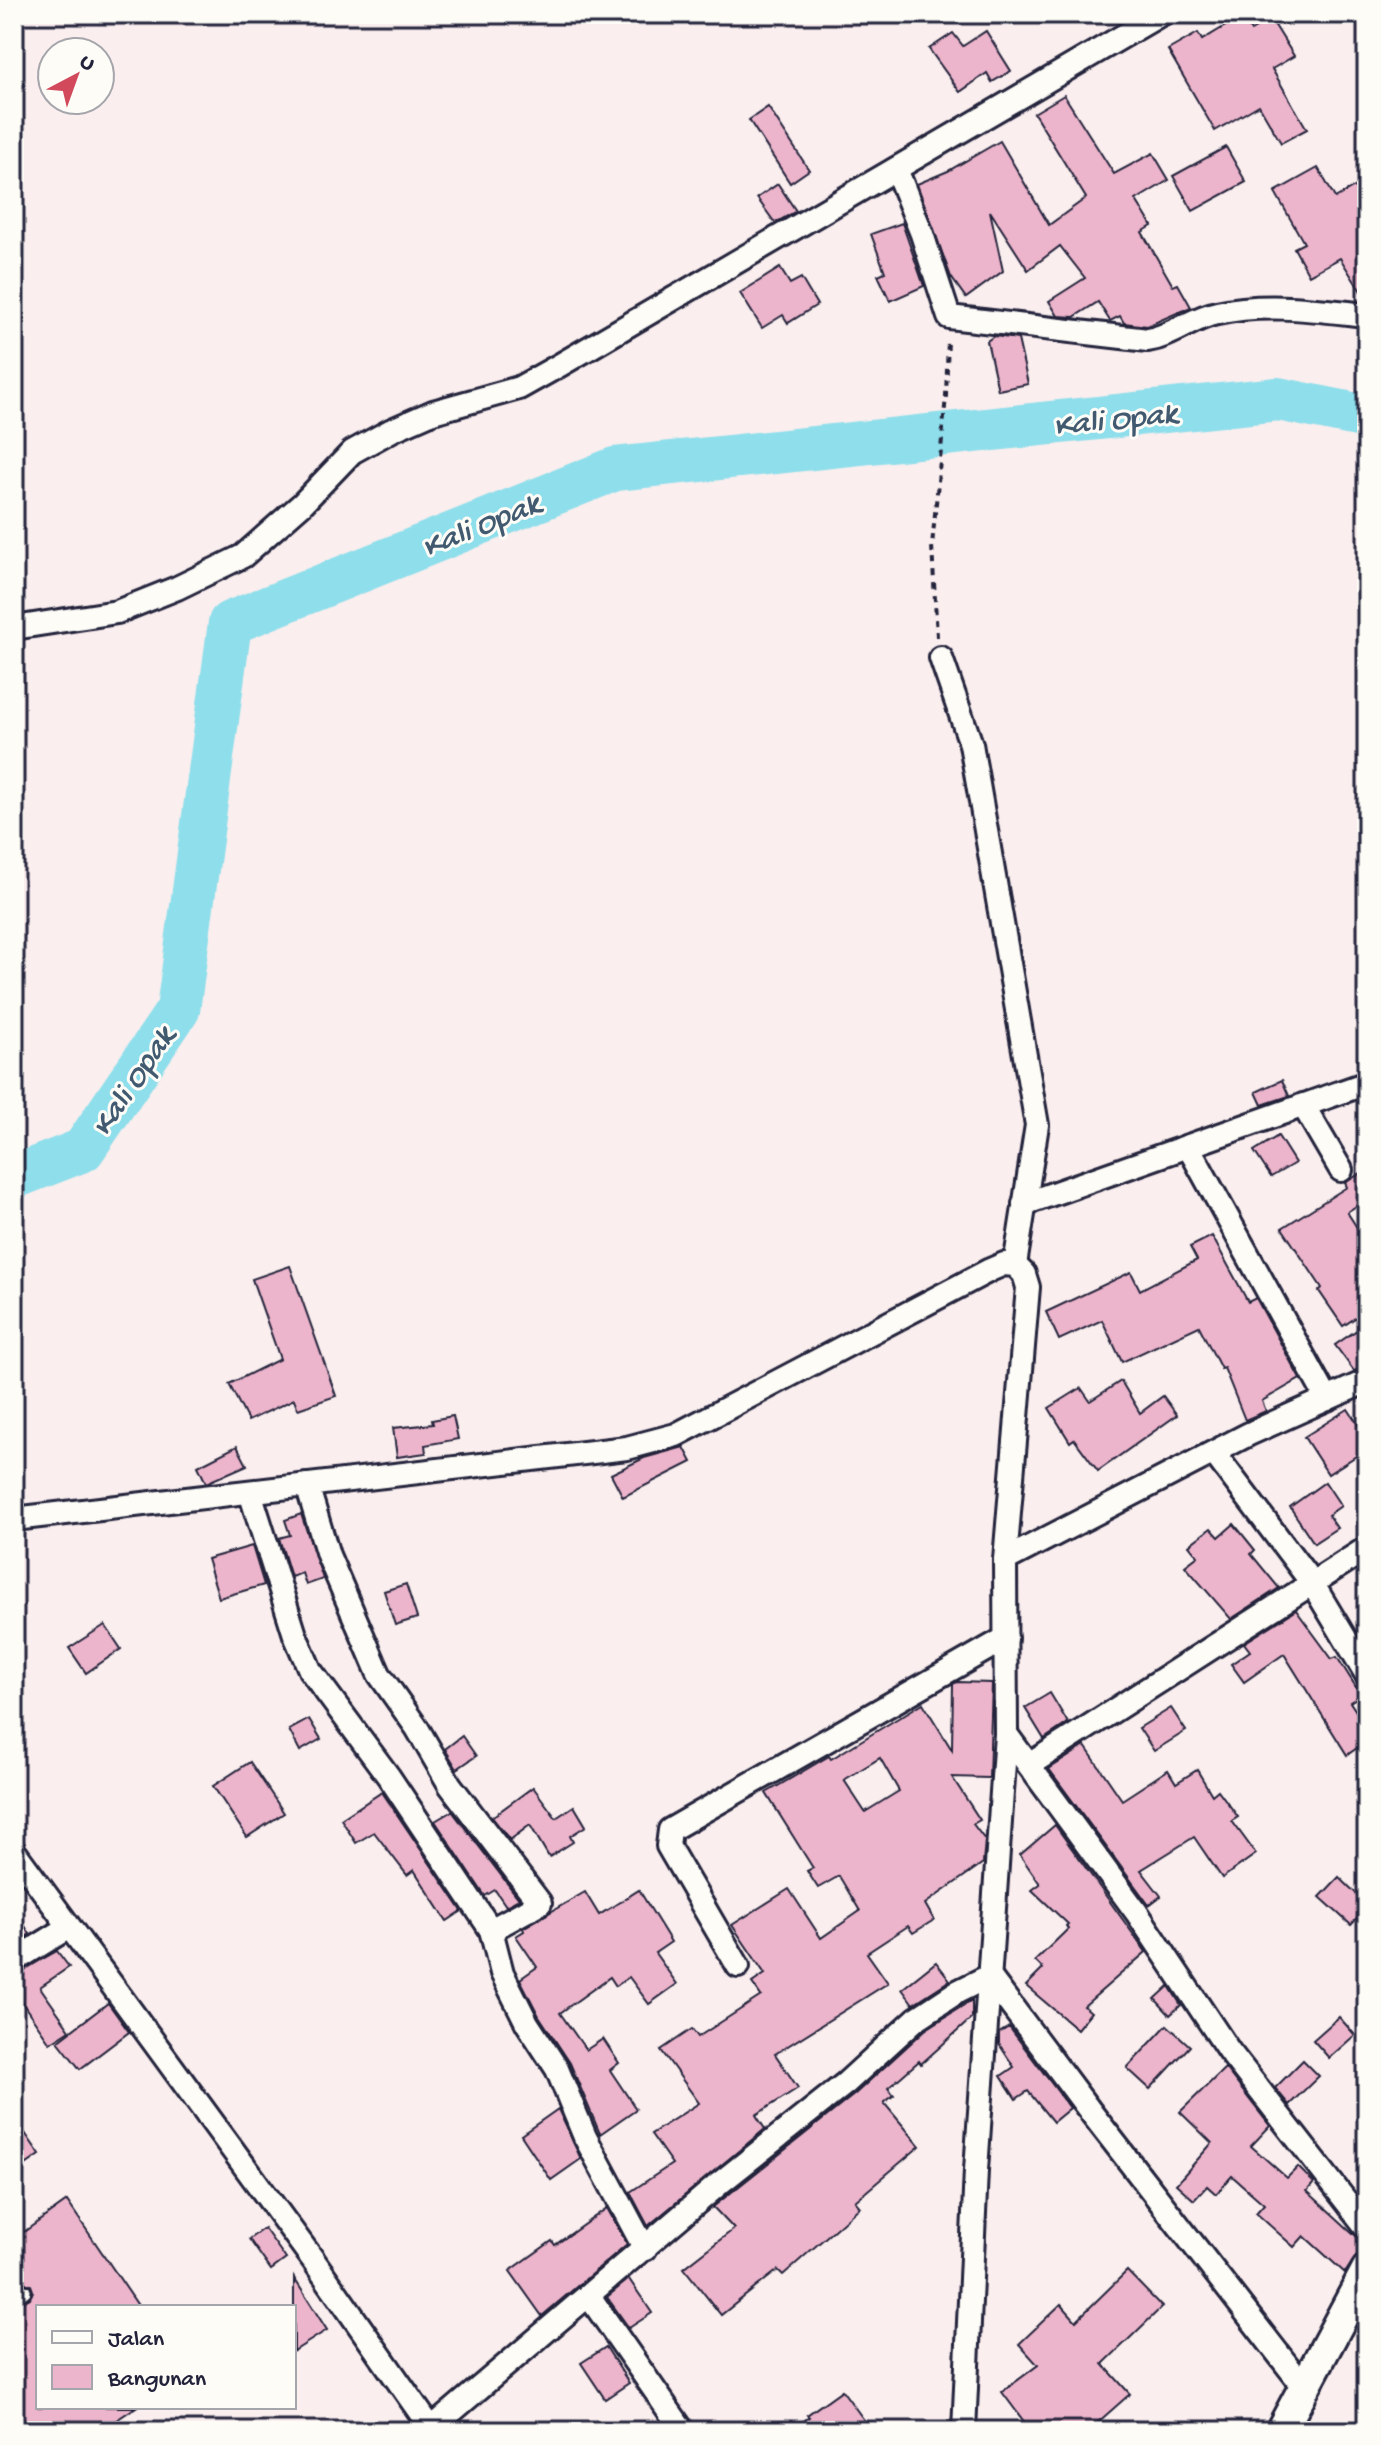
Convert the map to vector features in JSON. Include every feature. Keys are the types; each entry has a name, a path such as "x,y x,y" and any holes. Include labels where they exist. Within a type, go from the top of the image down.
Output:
{"main road":[{"path":"1281,2431 1367,2270"}],"street":[{"path":"14,628 117,612 177,588 243,556 302,504 352,452 433,412 519,388 1161,14"},
{"path":"896,169 922,234 949,317 1148,340 1161,338 1201,317 1232,310 1286,307 1367,315"},
{"path":"941,658 971,744 1037,1125 1015,1265"},
{"path":"1024,1204 1367,1083"},
{"path":"1303,1105 1341,1170"},
{"path":"1188,1146 1327,1399"},
{"path":"14,1519 627,1448 676,1435 990,1270 1004,1264 1015,1265 1024,1274 1028,1287 1005,1560 1006,1734 976,2170 964,2431"},
{"path":"1005,1560 1214,1453 1367,1381"},
{"path":"1214,1453 1312,1583 1367,1675"},
{"path":"307,1485 328,1555 379,1674 417,1728 450,1785 540,1903 491,1930"},
{"path":"250,1492 295,1635 310,1670 389,1777 491,1930 502,1973 527,2023 557,2069 585,2137 645,2249"},
{"path":"1029,1765 1367,1548"},
{"path":"738,1966 668,1846 670,1830 1006,1638"},
{"path":"1006,1734 1137,1913 1229,2051 1367,2228"},
{"path":"14,1851 314,2261 432,2430 720,2183 846,2083 916,2019 957,1992 989,1976"},
{"path":"14,1961 69,1927"},
{"path":"989,1976 1304,2387"},
{"path":"589,2296 683,2431"}],"lane":[{"path":"14,2299 25,2291"}],"path":[{"path":"941,658 935,627 932,546 946,396 949,317"}],"building":[{"path":"1242,16 1251,31 1271,19 1294,56 1272,69 1307,129 1281,143 1259,105 1215,131 1168,50 1198,33 1202,40"},
{"path":"986,31 1011,71 992,82 987,73 960,92 929,49 953,33 963,46"},
{"path":"1064,95 1114,174 1153,153 1169,180 1136,200 1152,226 1142,232 1173,286 1178,284 1191,307 1147,326 1124,323 1120,316 1110,321 1098,302 1074,317 1058,316 1049,301 1085,278 1060,246 1028,270 990,211 1003,271 966,298 951,277 917,184 948,171 1000,141 1049,225 1086,198 1034,113"},
{"path":"768,107 809,170 790,183 749,120"},
{"path":"1226,147 1246,182 1193,211 1173,176"},
{"path":"1318,168 1335,198 1367,180 1367,301 1340,258 1309,275 1294,248 1304,243 1275,192"},
{"path":"778,184 796,211 775,223 757,198"},
{"path":"902,223 924,286 890,301 878,275 885,272 871,234"},
{"path":"780,268 790,284 801,278 817,305 788,323 783,315 762,328 740,293"},
{"path":"994,336 1018,339 1028,384 998,390 987,341"},
{"path":"1282,1080 1289,1096 1262,1105 1256,1092"},
{"path":"1278,1136 1295,1163 1271,1177 1254,1151"},
{"path":"1367,1169 1367,1219 1358,1205 1347,1212 1367,1243 1367,1310 1343,1326 1282,1228 1347,1187 1345,1183"},
{"path":"1212,1236 1248,1302 1256,1298 1300,1379 1262,1401 1266,1411 1245,1420 1224,1368 1221,1369 1199,1326 1122,1362 1102,1320 1059,1340 1046,1312 1131,1272 1140,1290 1197,1260 1190,1247"},
{"path":"290,1266 336,1396 298,1409 294,1399 248,1421 229,1384 280,1359 252,1279"},
{"path":"1357,1330 1367,1344 1367,1367 1354,1371 1335,1345"},
{"path":"1121,1381 1140,1413 1163,1396 1177,1415 1098,1471 1074,1439 1070,1442 1049,1408 1081,1388 1090,1401"},
{"path":"1348,1409 1367,1438 1367,1449 1328,1474 1304,1437"},
{"path":"453,1416 458,1439 425,1445 426,1453 397,1457 393,1428 433,1424 432,1420"},
{"path":"237,1446 247,1465 206,1483 198,1466"},
{"path":"684,1447 692,1462 623,1497 611,1474 644,1458"},
{"path":"1325,1482 1341,1506 1328,1515 1337,1528 1314,1543 1290,1507"},
{"path":"301,1514 323,1579 306,1585 302,1573 291,1577 279,1538 290,1535 285,1520"},
{"path":"1234,1524 1255,1550 1251,1554 1279,1588 1231,1619 1185,1566 1198,1556 1189,1545 1211,1528 1219,1537"},
{"path":"252,1546 264,1585 219,1598 207,1559"},
{"path":"406,1584 417,1618 395,1625 384,1591"},
{"path":"1296,1610 1332,1659 1337,1657 1361,1695 1350,1702 1367,1728 1367,1741 1347,1755 1284,1654 1244,1682 1231,1664 1250,1651 1244,1643"},
{"path":"105,1625 121,1649 86,1673 69,1648"},
{"path":"992,1683 989,1778 952,1777 980,1820 973,1824 985,1840 983,1863 925,1904 934,1920 913,1933 908,1926 867,1953 888,1983 775,2054 798,2088 756,2115 765,2129 648,2226 630,2192 672,2164 651,2134 699,2103 661,2050 692,2029 698,2037 761,1996 752,1983 765,1974 732,1925 789,1889 821,1938 860,1911 839,1876 818,1888 807,1871 813,1868 766,1793 829,1756 831,1759 923,1703 952,1750 953,1684","holes":["880,1758 899,1791 865,1812 844,1780"]},
{"path":"1050,1693 1068,1723 1044,1739 1025,1708"},
{"path":"1171,1708 1186,1731 1154,1751 1139,1728"},
{"path":"309,1719 321,1739 300,1751 289,1730"},
{"path":"462,1736 476,1756 457,1769 445,1749"},
{"path":"1085,1746 1122,1800 1168,1770 1176,1783 1197,1770 1212,1795 1218,1790 1238,1817 1232,1821 1256,1854 1222,1878 1194,1837 1141,1870 1161,1896 1149,1905 1049,1769"},
{"path":"250,1762 284,1813 247,1837 213,1786"},
{"path":"533,1787 556,1818 574,1806 586,1826 570,1836 573,1842 549,1857 530,1825 510,1840 492,1817"},
{"path":"382,1792 462,1911 447,1921 414,1870 407,1875 374,1832 356,1843 341,1819"},
{"path":"452,1811 519,1899 506,1906 495,1890 485,1896 435,1821"},
{"path":"1055,1825 1146,1952 1084,2006 1091,2012 1077,2029 1026,1986 1043,1969 1035,1961 1068,1929 1068,1924 1032,1890 1040,1884 1020,1855"},
{"path":"1339,1877 1367,1904 1367,1908 1351,1925 1320,1897"},
{"path":"639,1890 671,1942 655,1953 677,1984 649,2004 629,1977 616,1986 610,1977 560,2013 586,2050 603,2039 619,2063 610,2070 636,2109 600,2134 570,2063 539,2016 520,1979 537,1967 516,1936 524,1931 523,1928 585,1892 599,1915"},
{"path":"14,1909 30,1934 14,1945"},
{"path":"57,1951 69,1967 40,1987 70,2030 50,2043 14,1991 14,1975"},
{"path":"936,1962 950,1980 913,2004 902,1989"},
{"path":"1169,1986 1181,2005 1170,2015 1155,1999"},
{"path":"972,2000 972,2018 921,2064 919,2061 888,2088 894,2095 884,2103 920,2146 855,2201 860,2207 783,2275 778,2270 721,2315 684,2268 734,2229 713,2207 855,2094 925,2030"},
{"path":"108,2003 129,2032 80,2069 58,2041"},
{"path":"1339,2017 1355,2035 1329,2058 1313,2040"},
{"path":"1167,2025 1190,2046 1150,2089 1127,2068"},
{"path":"1009,2027 1070,2108 1053,2122 1028,2091 1016,2099 1001,2076 1014,2067 999,2044 999,2033"},
{"path":"1303,2060 1319,2076 1289,2105 1275,2088"},
{"path":"1225,2068 1270,2126 1251,2146 1287,2178 1298,2167 1314,2183 1307,2191 1367,2246 1367,2252 1357,2255 1345,2273 1304,2236 1294,2247 1256,2213 1264,2204 1232,2176 1216,2194 1207,2186 1194,2200 1176,2184 1212,2143 1180,2112"},
{"path":"558,2109 581,2159 551,2180 521,2135"},
{"path":"14,2117 40,2155 14,2173"},
{"path":"67,2201 138,2305 36,2305 36,2409 133,2409 100,2431 14,2431 14,2307 30,2298 33,2291 31,2285 25,2283 14,2288 14,2239"},
{"path":"607,2208 627,2244 542,2316 510,2271 552,2241 555,2245"},
{"path":"264,2228 286,2259 271,2270 249,2239"},
{"path":"1127,2271 1162,2307 1103,2364 1130,2394 1088,2431 1031,2431 1002,2392 1038,2365 1019,2344 1061,2304 1076,2321"},
{"path":"294,2278 327,2330 296,2350 296,2305"},
{"path":"629,2279 652,2313 629,2328 607,2297"},
{"path":"606,2347 629,2383 605,2399 581,2363"},
{"path":"842,2390 872,2431 790,2431 809,2417 807,2415"}],"waterway":[{"name":"Kali Opak","path":"14,1177 83,1150 178,1010 230,623 615,469 1278,399 1367,417"}]}
